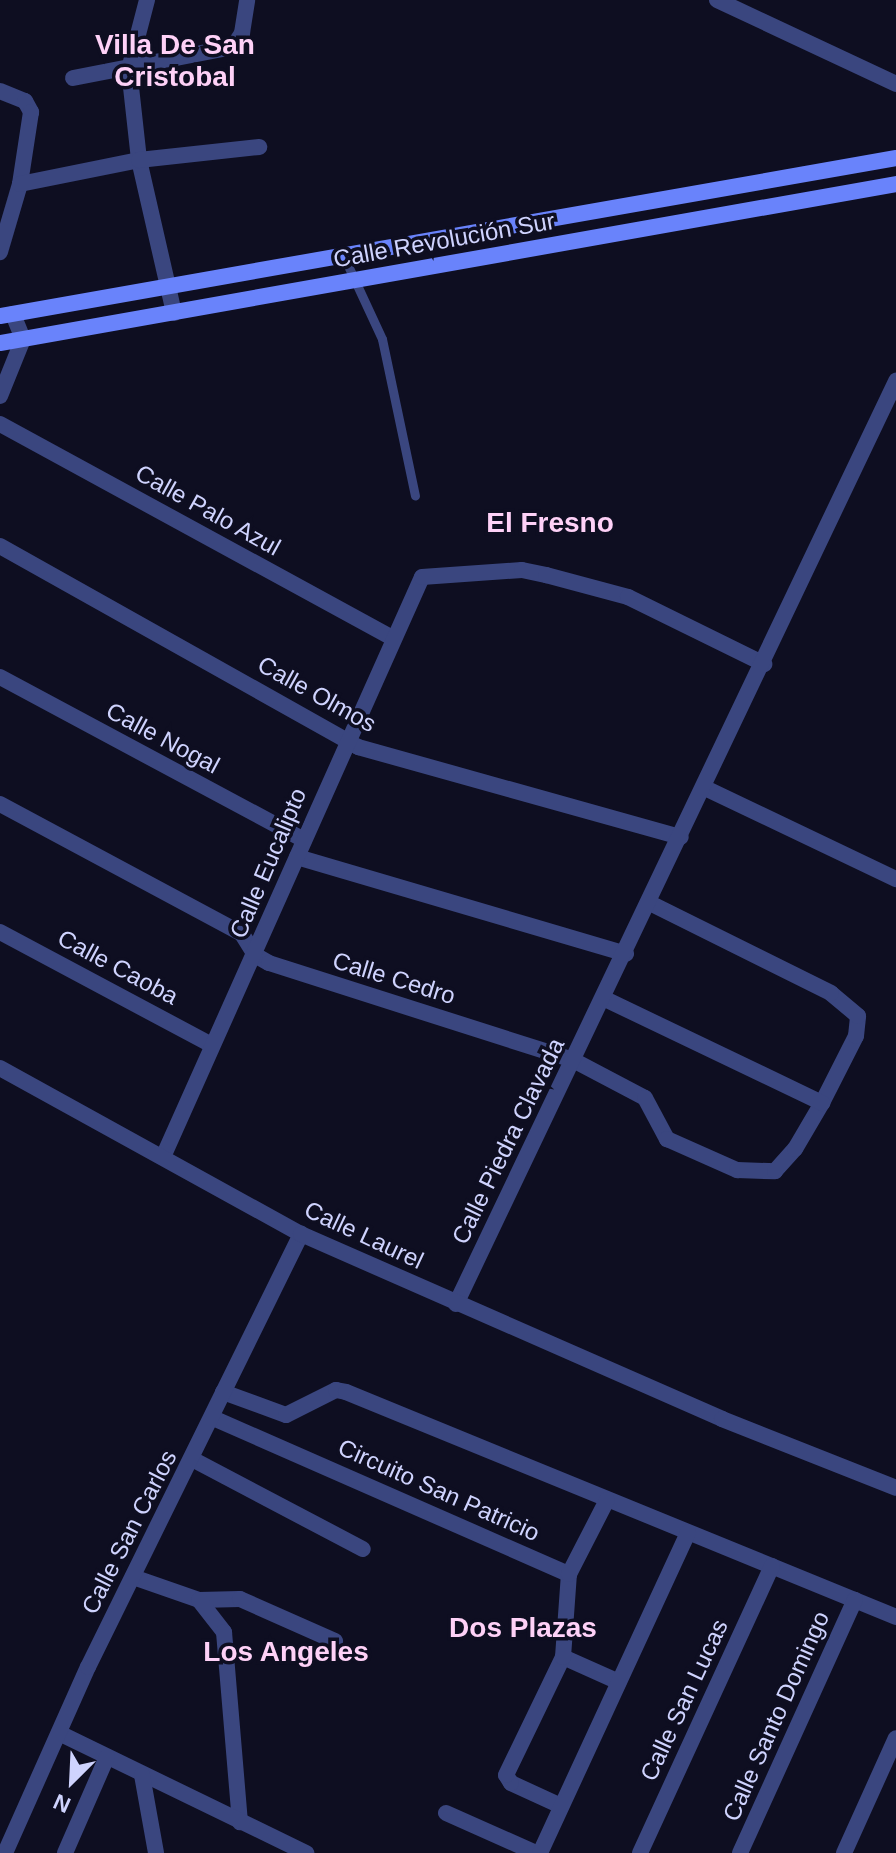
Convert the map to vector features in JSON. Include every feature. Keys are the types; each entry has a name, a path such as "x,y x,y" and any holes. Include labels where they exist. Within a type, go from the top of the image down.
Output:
{"main road":[{"name":"Calle Revolución Sur","path":"7,315 171,289 896,158"},
{"path":"801,177 806,202"},
{"name":"Calle Revolución Sur","path":"0,343 896,184"},
{"path":"637,206 641,231"}],"street":[{"path":"147,0 129,69 139,160 171,289 174,313"},
{"path":"73,78 217,52 239,41 247,0"},
{"path":"717,0 896,84"},
{"path":"0,91 25,101 31,112 20,184 0,252"},
{"path":"20,184 139,160 259,147"},
{"path":"0,396 23,339 7,315"},
{"name":"Calle Piedra Clavada","path":"456,1304 605,999 896,381"},
{"name":"Calle Palo Azul","path":"0,424 392,638"},
{"name":"Calle Olmos","path":"0,546 348,739 389,757 681,837"},
{"name":"Calle Eucalipto","path":"163,1157 255,955 414,587 427,574 529,570 628,597 764,664"},
{"name":"Calle Nogal","path":"0,677 304,840"},
{"path":"705,788 896,879"},
{"name":"Calle Cedro","path":"0,804 242,934 255,955 573,1060 645,1098 667,1139 737,1170 775,1171 795,1149 822,1103"},
{"path":"297,857 626,954"},
{"path":"605,999 822,1103 858,1029 853,1008 650,903"},
{"name":"Calle Caoba","path":"0,932 212,1045"},
{"name":"Calle Laurel","path":"0,1068 301,1234 722,1419 896,1488"},
{"name":"Calle San Carlos","path":"5,1853 133,1577 301,1234"},
{"path":"275,1444 286,1415 336,1390 346,1392 896,1617"},
{"path":"223,1392 286,1415"},
{"name":"Circuito San Patricio","path":"213,1418 569,1574"},
{"path":"192,1459 363,1549"},
{"path":"561,1806 506,1778 563,1657 569,1574 607,1500"},
{"path":"446,1813 538,1853 688,1533"},
{"name":"Calle San Lucas","path":"640,1853 772,1566"},
{"path":"133,1577 199,1600 240,1599 335,1641"},
{"path":"199,1600 224,1632 240,1822"},
{"name":"Calle Santo Domingo","path":"740,1853 855,1600"},
{"path":"563,1657 619,1682"},
{"path":"59,1733 306,1853"},
{"path":"844,1853 896,1738"},
{"path":"65,1853 107,1757"},
{"path":"142,1775 156,1853"}],"lane":[{"path":"344,257 351,281 382,339 415,496"}],"district":[{"name":"Villa De San Cristobal","path":"175,61"},
{"name":"El Fresno","path":"550,523"},
{"name":"Dos Plazas","path":"523,1628"},
{"name":"Los Angeles","path":"286,1652"}]}
